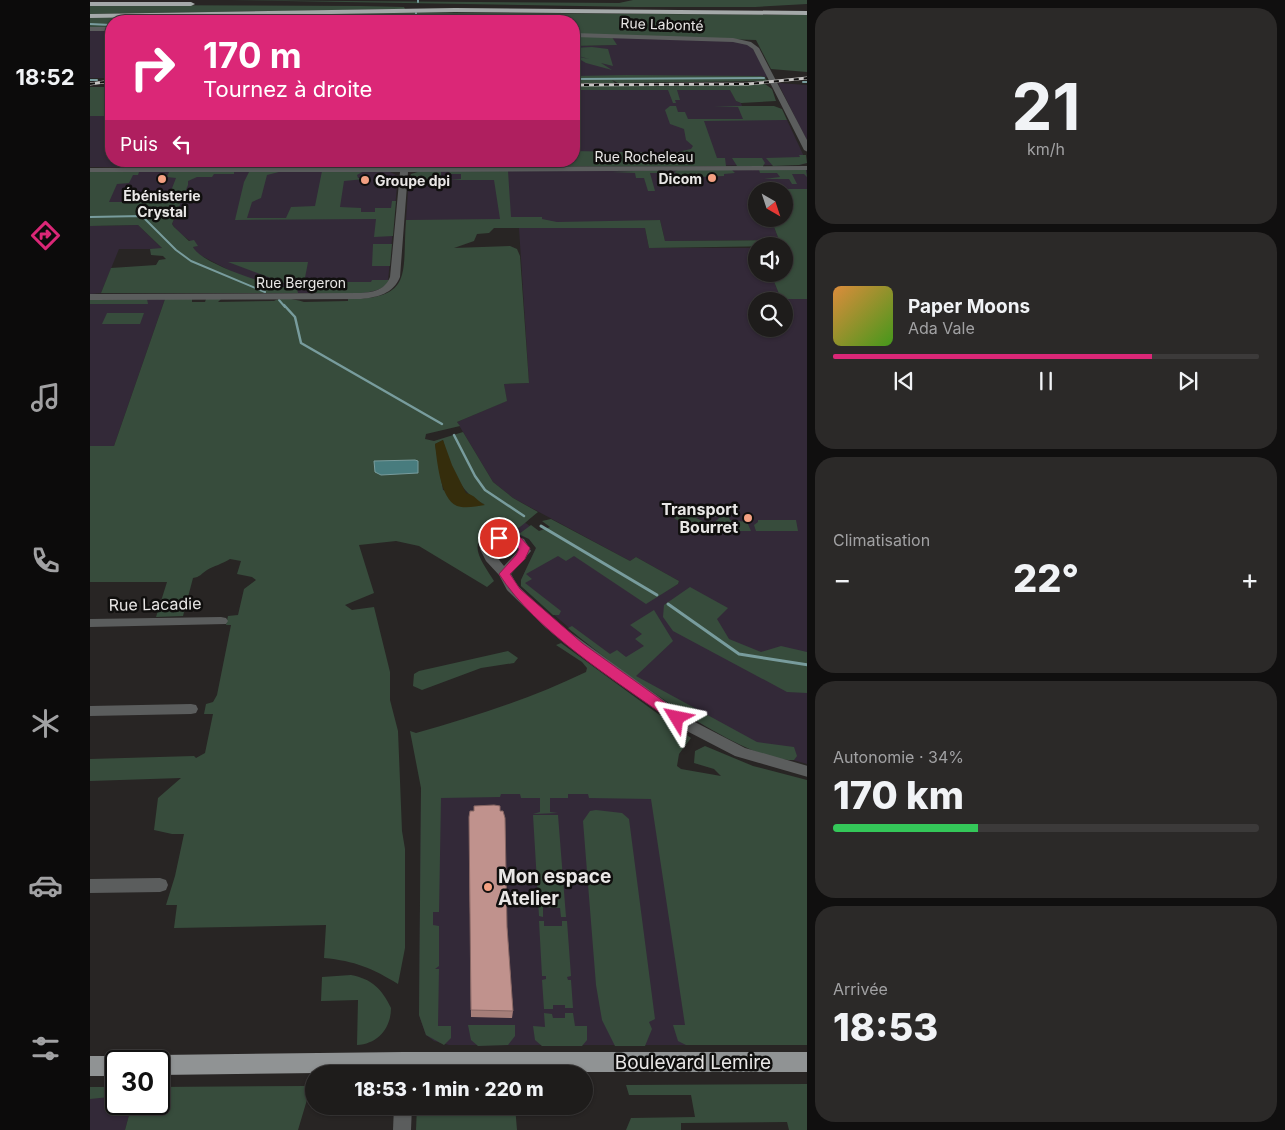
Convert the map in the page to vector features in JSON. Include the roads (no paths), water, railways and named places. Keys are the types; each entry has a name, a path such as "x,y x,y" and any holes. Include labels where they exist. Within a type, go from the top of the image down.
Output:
{"highway":[{"path":"90,4 199,4"},
{"path":"277,4 666,9 807,13"},
{"path":"666,9 765,8 807,5"},
{"path":"152,15 462,10 807,13"},
{"path":"90,16 105,16"}],"main road":[{"name":"Boulevard Lemire","path":"593,1065 807,1062"},
{"name":"Boulevard Lemire","path":"170,1065 305,1067"},
{"path":"90,1066 105,1066"}],"street":[{"path":"90,29 105,29"},
{"name":"Rue Labonté","path":"580,35 705,38 749,42 756,48 807,148"},
{"name":"Rue Rocheleau","path":"90,170 807,168"},
{"name":"Rue Bergeron","path":"90,297 361,296 382,292 390,287 395,277 404,169"},
{"path":"504,574 516,592 567,638 686,724 746,754 807,772"},
{"name":"Rue Lacadie","path":"90,623 220,621"},
{"path":"90,711 191,709"},
{"path":"90,886 160,885"},
{"path":"402,1130 403,1115"}],"water":[{"path":"374,461 418,461 418,473 381,475 375,472"}],"waterway":[{"path":"90,24 105,25"},
{"path":"580,79 764,78"},
{"path":"90,80 97,80"},
{"path":"90,217 142,216 176,250 191,261 265,292"},
{"path":"279,300 285,307"},
{"path":"284,305 295,317 301,343 442,424"},
{"path":"454,435 475,476 485,490 524,516"},
{"path":"541,526 657,595"},
{"path":"668,604 739,654 807,665"}],"railway":[{"path":"580,85 748,84 807,78"},
{"path":"90,84 105,82"}],"place":[{"name":"Dicom","path":"712,178"},
{"name":"Ébénisterie Crystal","path":"162,179"},
{"name":"Groupe dpi","path":"365,180"},
{"name":"Transport Bourret","path":"748,518"},
{"name":"Mon espace Atelier","path":"488,887"}]}
